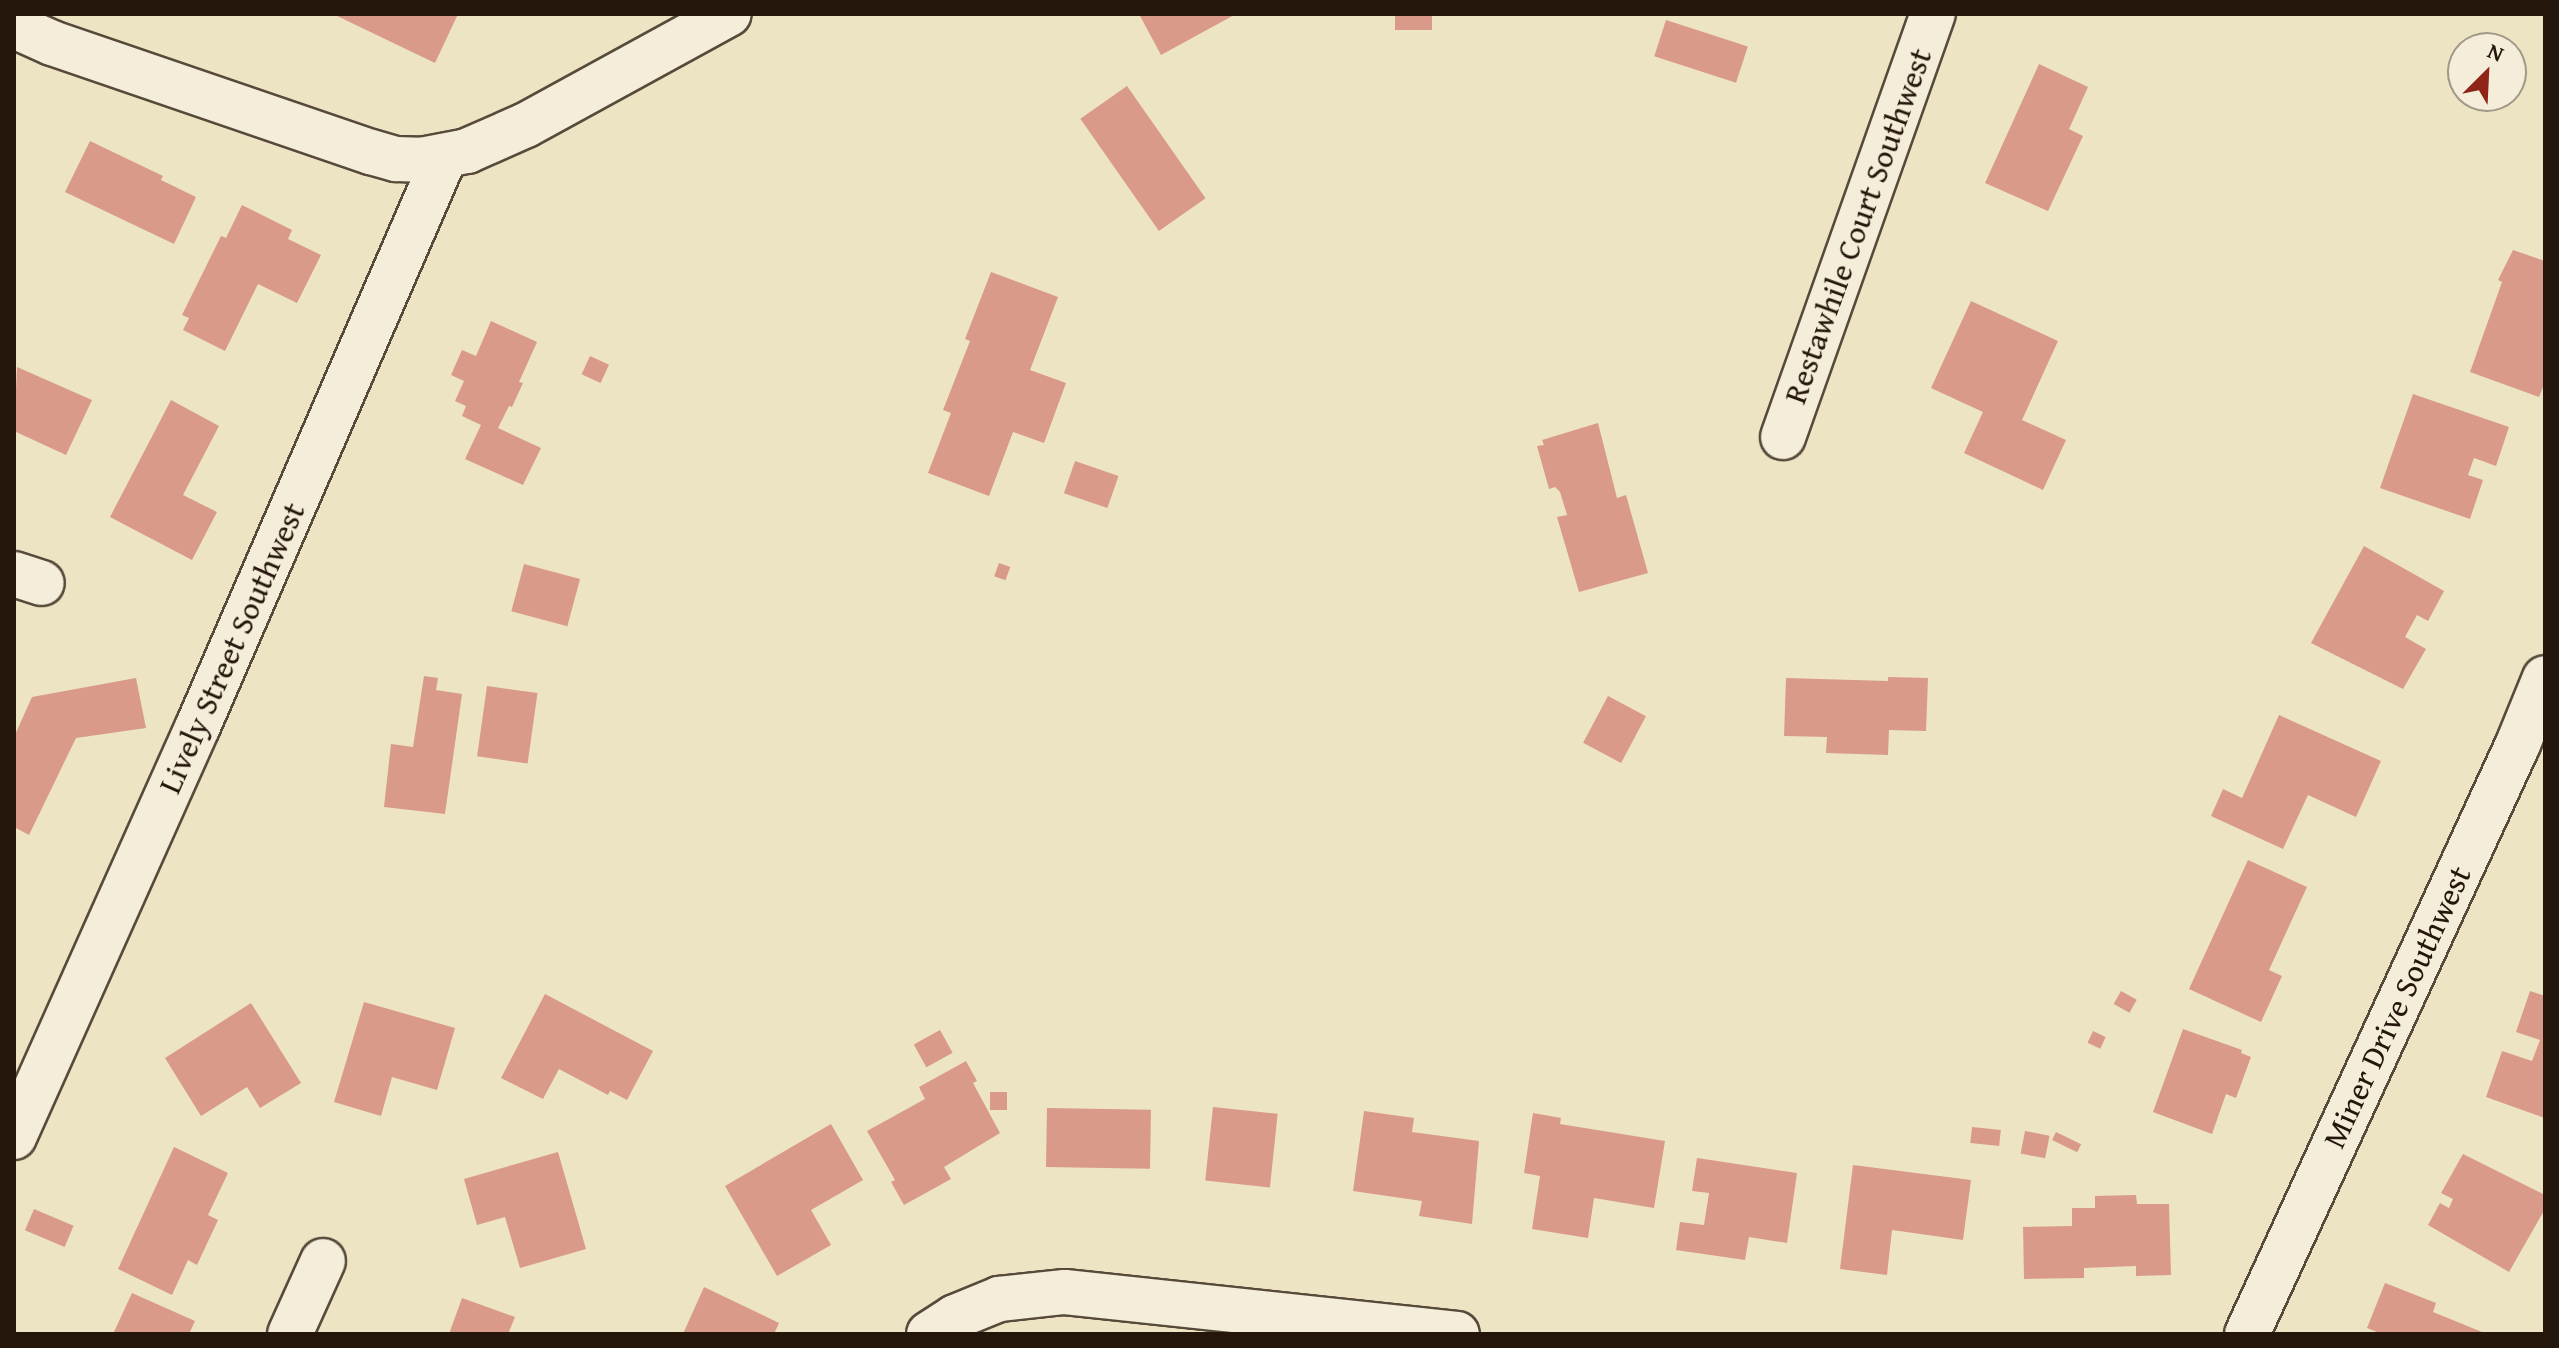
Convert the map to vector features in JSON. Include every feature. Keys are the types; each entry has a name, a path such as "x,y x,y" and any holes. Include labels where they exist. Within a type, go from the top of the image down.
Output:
{"street":[{"path":"14,26 52,43 396,159 445,156 467,151 526,125 729,14"},
{"name":"Restawhile Court Southwest","path":"1783,437 1933,14"},
{"name":"Lively Street Southwest","path":"14,1137 204,713 445,156"},
{"name":"Miner Drive Southwest","path":"2247,1334 2518,744 2545,678"},
{"path":"290,1334 323,1261"},
{"path":"929,1334 955,1317 999,1299 1065,1292 1386,1330 1457,1334"}],"building":[{"path":"333,14 458,14 435,63"},
{"path":"1139,14 1236,14 1161,55"},
{"path":"1395,14 1432,14 1432,30 1395,30"},
{"path":"1666,20 1748,47 1736,83 1654,56"},
{"path":"2039,64 2088,87 2069,129 2083,136 2048,211 1985,183"},
{"path":"1127,86 1206,198 1159,231 1080,119"},
{"path":"90,141 163,176 161,180 196,197 174,244 65,192"},
{"path":"242,205 292,230 288,239 321,255 297,303 258,284 225,351 183,330 189,318 182,315 221,236 226,238"},
{"path":"2513,250 2545,261 2545,382 2539,397 2470,372 2502,282 2498,280"},
{"path":"991,272 1058,297 1030,370 1066,383 1044,443 1013,432 989,496 928,473 951,413 943,410 970,341 965,339"},
{"path":"1971,301 2058,341 2022,420 2066,440 2043,490 1964,453 1983,412 1931,388"},
{"path":"491,321 537,342 519,382 523,383 498,428 541,448 523,485 465,459 481,425 462,416 466,406 455,401 464,381 451,375 462,350 476,356"},
{"path":"590,356 609,365 601,383 582,374"},
{"path":"17,367 92,400 66,455 14,431"},
{"path":"2413,394 2509,427 2496,466 2474,458 2468,475 2483,480 2470,519 2380,488"},
{"path":"171,400 219,426 183,495 217,512 192,560 110,517"},
{"path":"1598,423 1617,498 1626,495 1648,573 1579,592 1557,517 1567,515 1560,492 1555,487 1549,489 1537,446 1544,445 1542,440"},
{"path":"1075,461 1118,476 1107,508 1064,493"},
{"path":"2364,546 2444,591 2428,621 2417,615 2405,637 2426,649 2403,689 2311,643"},
{"path":"999,563 1010,567 1005,580 994,576"},
{"path":"524,564 580,579 567,626 511,611"},
{"path":"424,676 438,678 436,690 462,694 445,814 384,807 391,744 413,747"},
{"path":"1888,677 1928,678 1926,731 1889,730 1888,755 1826,753 1827,737 1784,736 1786,678 1888,681"},
{"path":"136,678 146,728 76,738 29,835 14,827 14,737 32,697"},
{"path":"487,686 538,693 528,763 477,756"},
{"path":"1608,696 1646,716 1621,763 1583,743"},
{"path":"2279,715 2381,761 2356,817 2308,795 2283,849 2211,816 2223,789 2242,798"},
{"path":"2248,860 2307,887 2269,970 2282,976 2261,1022 2189,989"},
{"path":"2121,991 2137,1000 2129,1013 2114,1004"},
{"path":"2530,991 2545,996 2545,1118 2486,1097 2502,1051 2532,1061 2540,1040 2516,1032"},
{"path":"545,994 653,1051 627,1100 610,1091 608,1095 559,1069 543,1099 501,1078"},
{"path":"364,1002 455,1028 437,1090 392,1077 381,1116 334,1102"},
{"path":"251,1003 301,1083 260,1108 247,1087 201,1116 165,1058"},
{"path":"2183,1029 2242,1050 2241,1053 2251,1057 2236,1098 2226,1094 2212,1134 2153,1112"},
{"path":"940,1030 953,1053 926,1067 914,1045"},
{"path":"2093,1031 2106,1037 2100,1049 2088,1043"},
{"path":"966,1061 977,1081 973,1083 1000,1133 944,1167 951,1179 904,1205 891,1182 895,1180 867,1131 925,1099 919,1087"},
{"path":"990,1092 1007,1092 1007,1110 990,1110"},
{"path":"1213,1107 1278,1114 1270,1187 1205,1181"},
{"path":"1047,1108 1151,1110 1150,1169 1046,1167"},
{"path":"1364,1111 1414,1118 1412,1132 1479,1141 1472,1224 1419,1216 1422,1201 1353,1191"},
{"path":"1533,1113 1561,1118 1560,1124 1665,1141 1654,1208 1594,1198 1588,1238 1532,1229 1540,1176 1524,1173"},
{"path":"831,1124 863,1180 811,1210 831,1245 777,1276 725,1186"},
{"path":"1972,1127 2001,1130 1999,1146 1970,1143"},
{"path":"2025,1131 2050,1136 2045,1158 2021,1154"},
{"path":"2056,1132 2081,1144 2077,1152 2052,1140"},
{"path":"174,1147 228,1173 208,1215 218,1220 197,1265 188,1260 172,1295 118,1269"},
{"path":"558,1152 586,1249 520,1268 505,1217 477,1225 464,1179"},
{"path":"2463,1154 2545,1195 2545,1209 2509,1272 2428,1225 2440,1203 2449,1208 2453,1199 2441,1193"},
{"path":"1697,1158 1797,1173 1787,1243 1749,1237 1745,1260 1676,1250 1680,1222 1704,1225 1709,1193 1692,1191"},
{"path":"1853,1165 1971,1180 1963,1240 1892,1230 1887,1275 1840,1269"},
{"path":"2136,1195 2137,1204 2169,1204 2171,1275 2136,1276 2136,1266 2084,1268 2084,1278 2024,1279 2023,1227 2072,1226 2072,1208 2095,1208 2095,1196"},
{"path":"34,1209 74,1226 65,1247 25,1230"},
{"path":"2385,1283 2436,1303 2433,1312 2487,1334 2382,1334 2367,1328"},
{"path":"704,1287 779,1323 774,1334 683,1334"},
{"path":"132,1293 195,1321 189,1334 113,1334"},
{"path":"462,1298 515,1317 508,1334 449,1334"}]}
